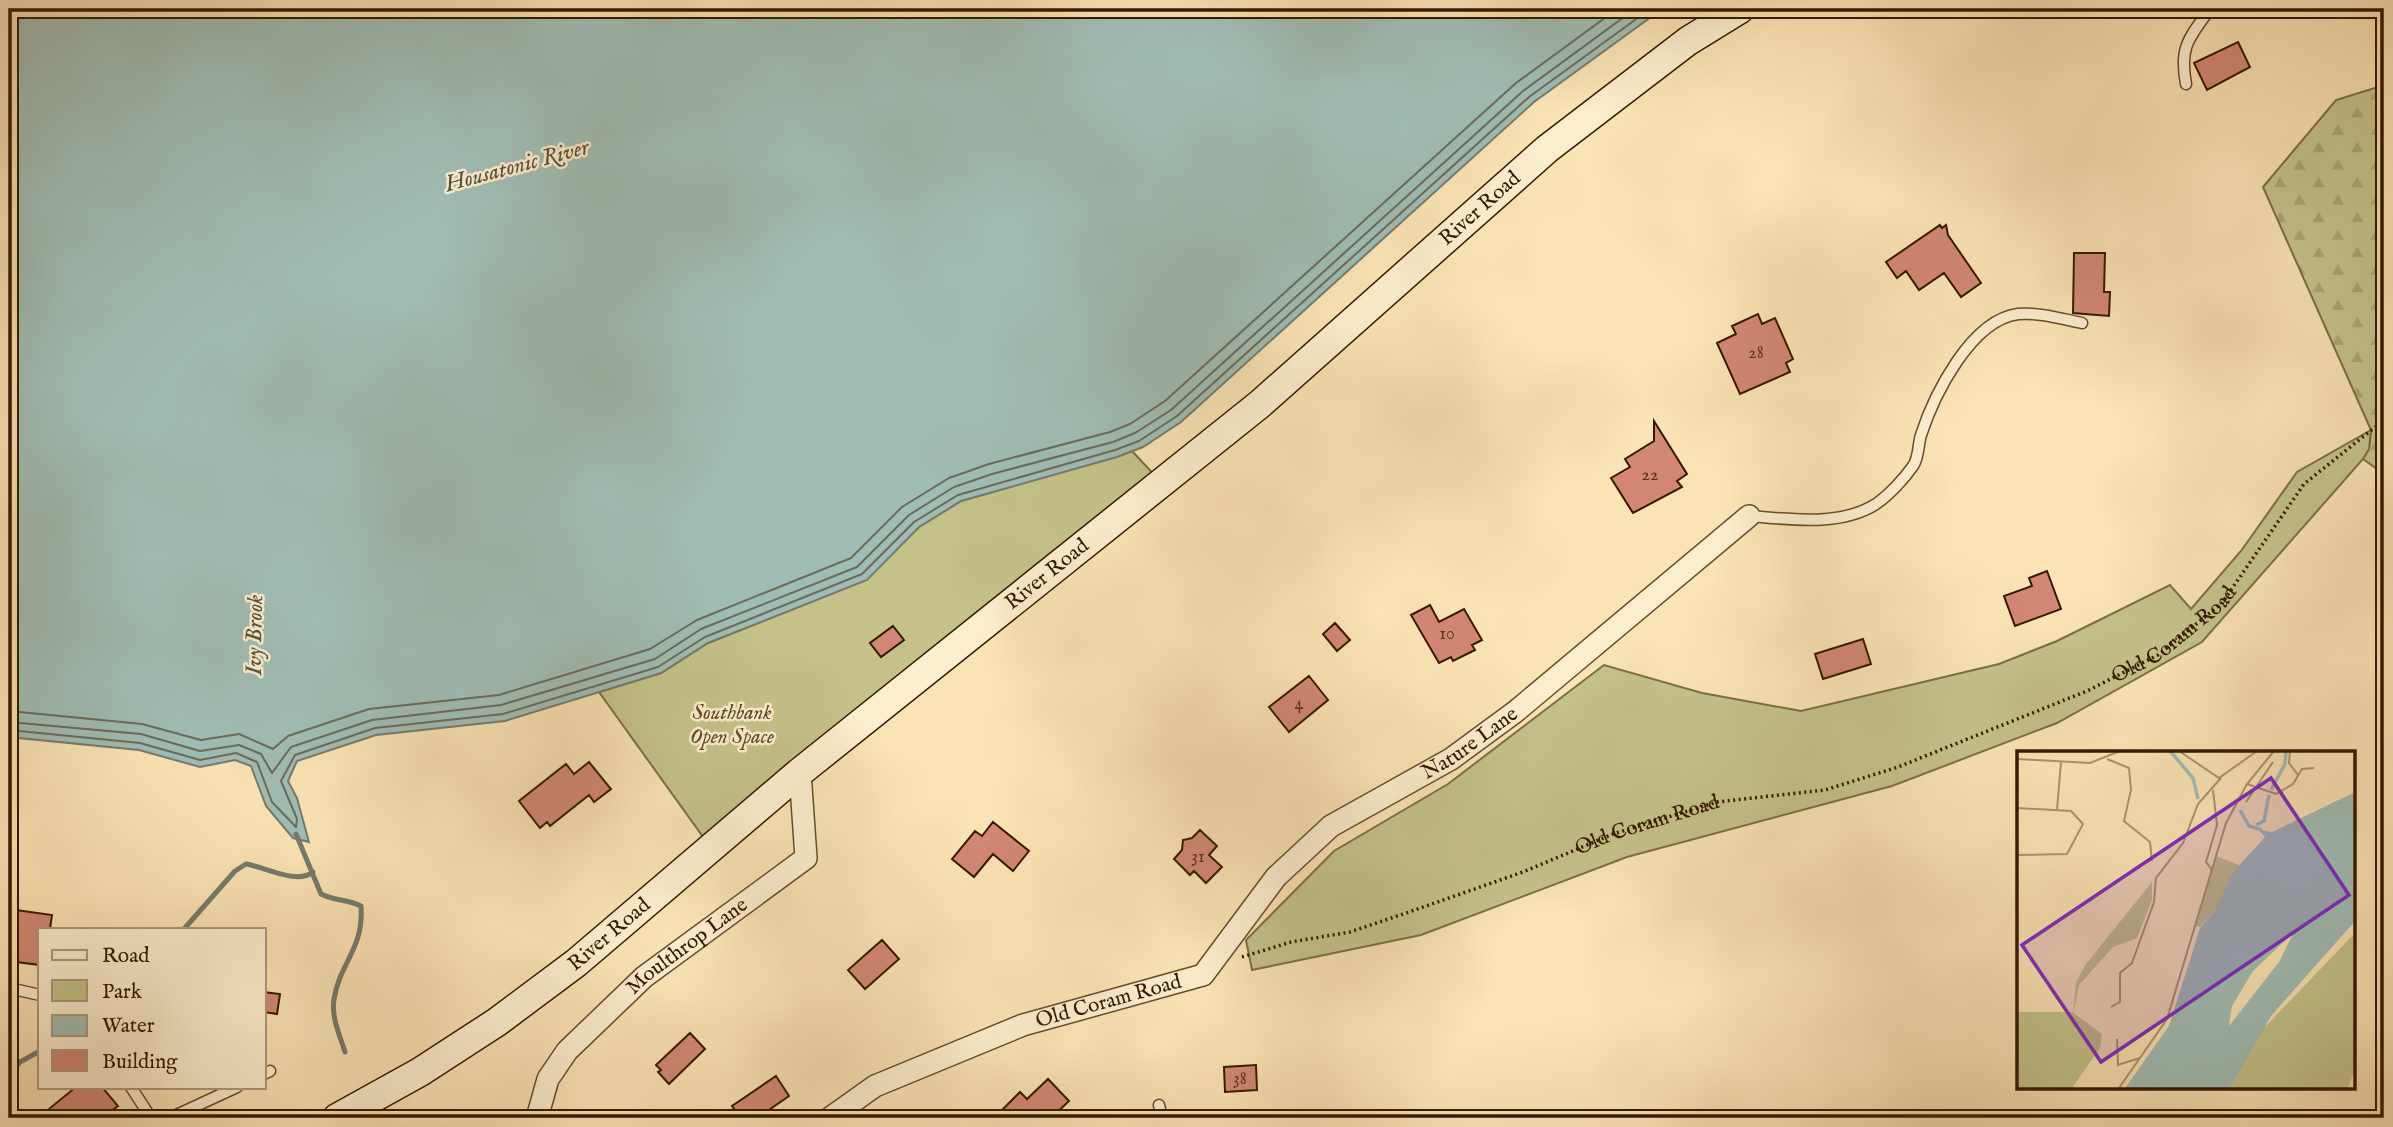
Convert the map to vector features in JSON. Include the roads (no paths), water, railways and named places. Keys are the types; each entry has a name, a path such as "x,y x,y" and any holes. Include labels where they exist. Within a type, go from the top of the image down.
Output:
{"main road":[{"name":"River Road","path":"337,1118 420,1072 497,1021 576,963 800,772 1260,404 1548,149 1658,63 1740,9"}],"street":[{"name":"Nature Lane","path":"1203,975 1276,877 1331,826 1451,759 1515,712 1749,516"},
{"name":"Moulthrop Lane","path":"537,1118 548,1079 567,1051 644,977 806,858 800,772"},
{"name":"Old Coram Road","path":"830,1118 875,1086 1023,1025 1203,975"}],"lane":[{"path":"2186,84 2182,59 2188,40 2210,9"},
{"path":"1749,516 1792,519 1841,517 1875,505 1915,464 1920,437 1938,395 1959,359 1980,334 2001,319 2019,314 2082,323"},
{"path":"9,988 38,995"},
{"path":"132,1088 151,1118"},
{"path":"170,1118 234,1088"},
{"path":"1159,1105 1161,1118"}],"water":[{"name":"Housatonic River","path":"9,9 1662,9 1534,102 1181,422 1143,447 1117,457 961,501 919,527 867,580 708,643 661,673 505,721 376,735 297,761 288,781 297,798 309,842 293,838 266,806 251,766 235,760 200,767 139,750 9,737"}],"waterway":[{"path":"296,834 321,894 361,906 359,933 337,986 333,1006 345,1052"},
{"name":"Ivy Brook","path":"185,928 235,871 246,864 298,877 313,872"},
{"name":"Ivy Brook","path":"9,1076 20,1062 38,1052"}],"park label":[{"name":"Southbank Open Space","path":"732,725"}]}
